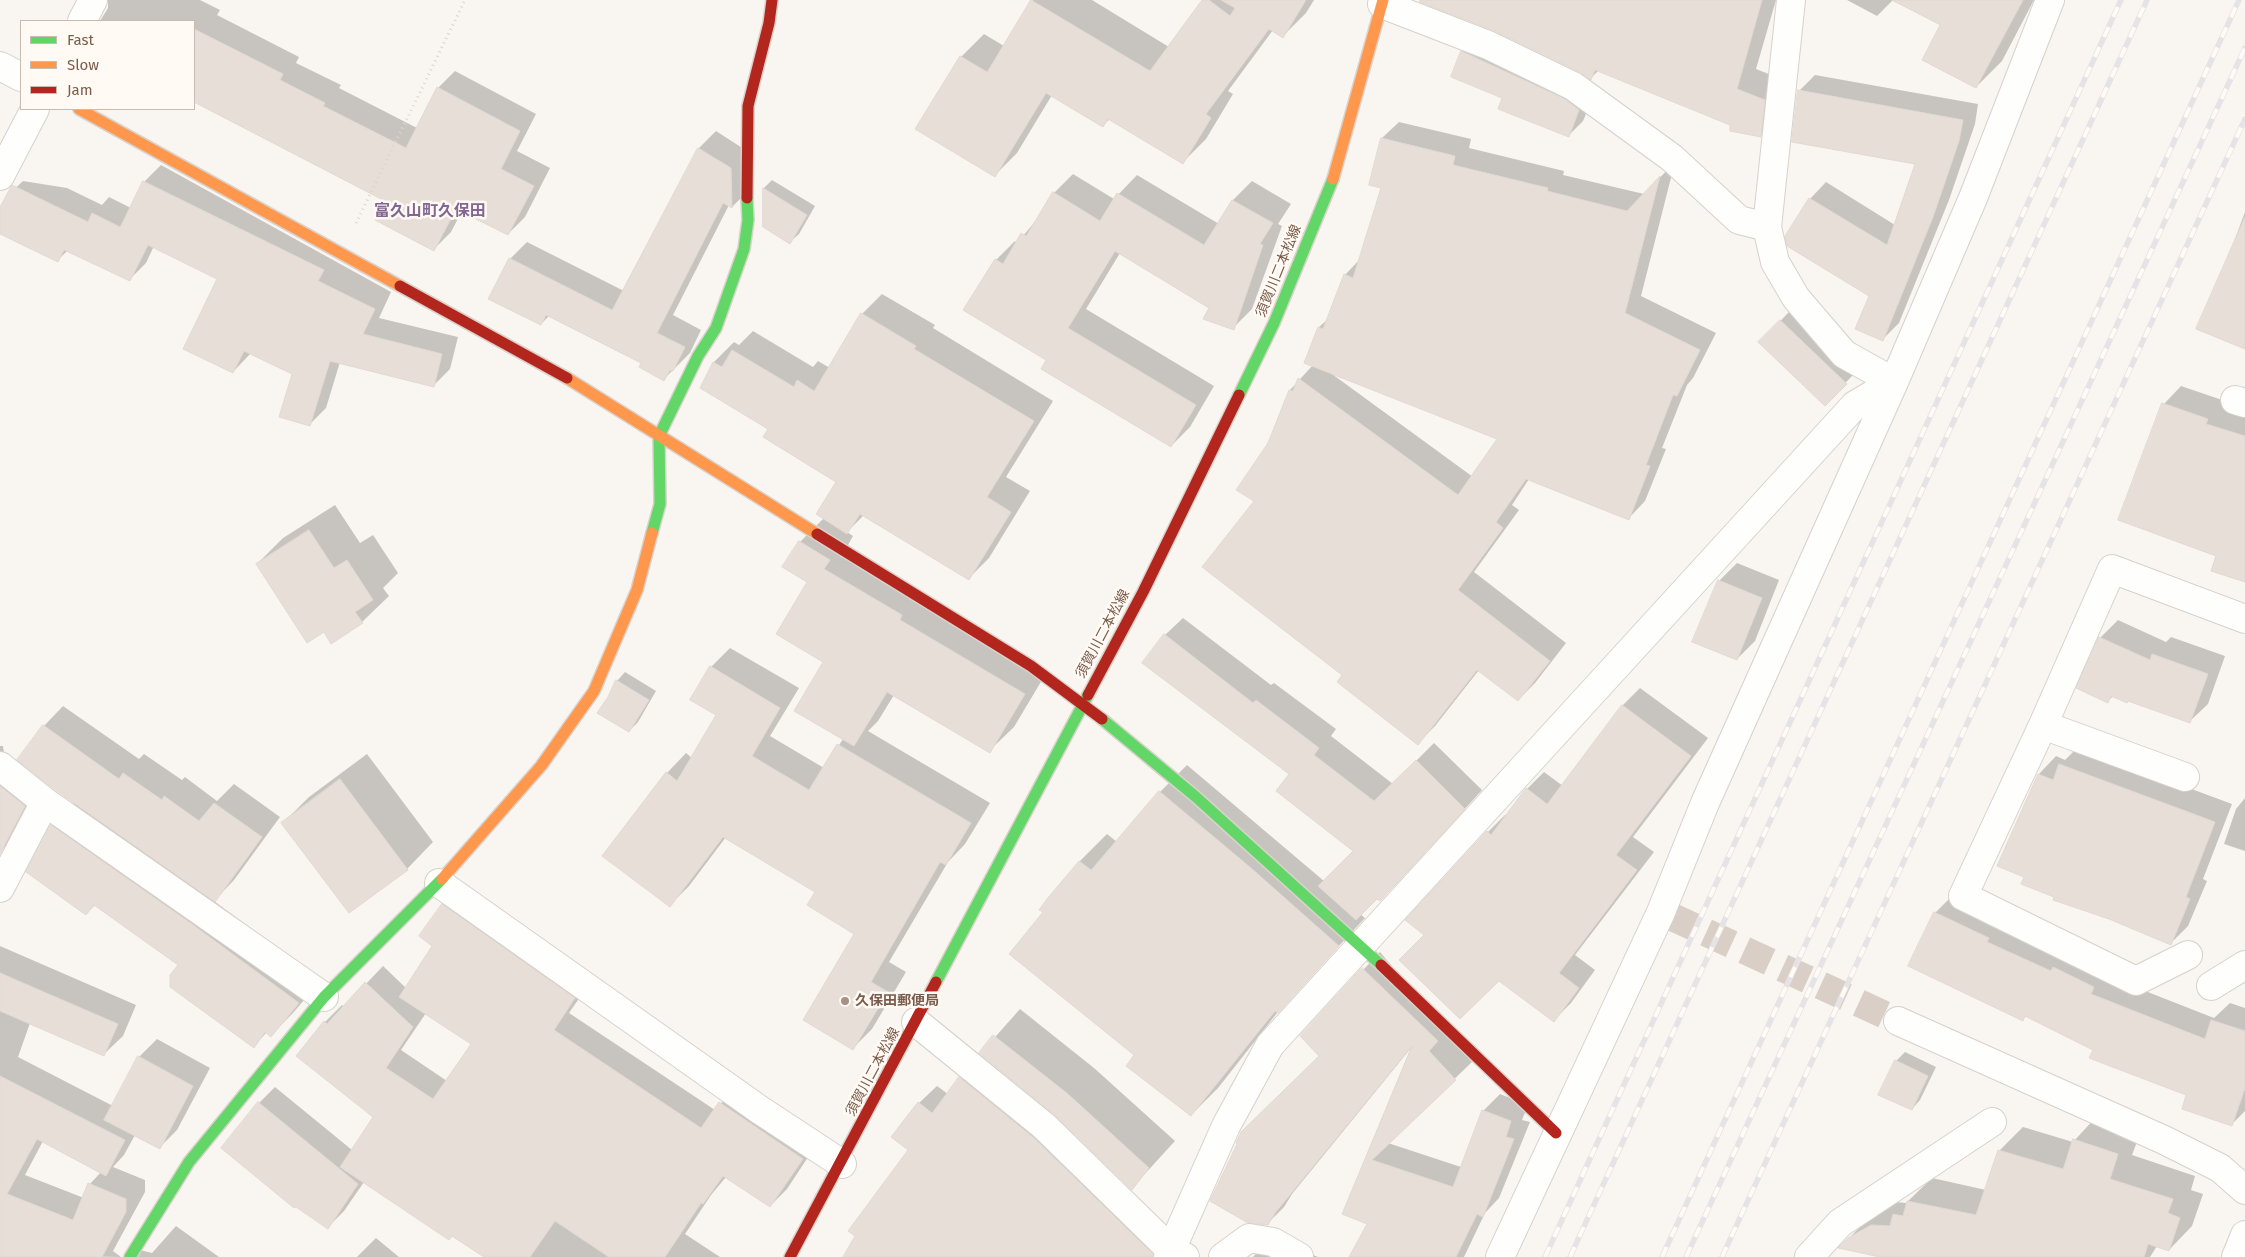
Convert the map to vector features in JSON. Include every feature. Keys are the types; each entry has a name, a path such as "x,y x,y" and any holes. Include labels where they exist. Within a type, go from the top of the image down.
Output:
{"street":[{"path":"83,20 93,0"},
{"path":"130,1257 189,1162 324,997 440,883 541,766 594,692 637,590 660,504 659,436 698,356 716,328 744,249 748,220 746,158 748,106 770,24 772,0"},
{"path":"1791,0 1767,227 1775,262 1796,298 1844,354 1894,382"},
{"path":"1500,1257 1556,1133 1665,914 1705,803 1894,382 1973,198 2050,0"},
{"path":"1383,2 1488,45 1572,86 1672,158 1739,220 1767,227"},
{"name":"須賀川二本松線","path":"790,1257 842,1164 1143,592 1274,323 1334,176 1383,2"},
{"path":"0,66 20,76"},
{"path":"0,176 34,110"},
{"path":"81,110 595,393 659,436 1031,666 1083,703 1196,797 1360,944 1556,1133"},
{"path":"916,1022 1044,1126 1175,1255 1226,1126 1270,1045 1360,944 1855,405 1894,382"},
{"path":"2188,955 2136,981 1963,896 2043,725 2112,569 2245,619"},
{"path":"2043,725 2185,776"},
{"path":"0,766 45,802 324,997"},
{"path":"0,888 45,802"},
{"path":"440,883 760,1110 842,1164"},
{"path":"2211,986 2245,965"},
{"path":"1898,1020 2164,1140 2220,1168 2245,1190"},
{"path":"1809,1257 1840,1223 1992,1122"},
{"path":"2236,1257 2245,1234"},
{"path":"1223,1257 1249,1238 1273,1242 1299,1257"}],"path":[{"path":"341,253 465,0"}],"building":[{"path":"1031,0 1150,71 1202,0 1209,0 1230,16 1235,8 1221,0 1306,0 1283,38 1269,29 1206,114 1211,118 1183,164 1108,119 1103,127 1046,93 995,177 915,129 960,56 987,72"},
{"path":"1420,0 1762,0 1737,89 1765,100 1761,137 1730,131 1730,125 1595,70 1591,80 1580,72 1495,31 1420,2"},
{"path":"1892,0 2023,0 1976,88 1922,60 1940,25"},
{"path":"195,30 283,74 280,80 325,103 323,106 406,148 437,87 520,131 501,169 534,186 508,235 456,209 434,251 375,220 385,201 195,103"},
{"path":"1461,51 1565,99 1579,110 1569,137 1498,109 1502,98 1451,77"},
{"path":"1798,90 1963,120 1959,141 1933,217 1883,341 1855,329 1869,296 1787,246 1785,236 1809,198 1887,245 1915,164 1792,142"},
{"path":"1381,138 1455,156 1453,165 1548,188 1547,191 1627,211 1660,176 1625,313 1700,350 1677,396 1673,395 1646,465 1650,466 1629,520 1526,479 1496,522 1503,528 1458,590 1550,661 1518,701 1477,670 1418,745 1337,682 1342,675 1202,567 1254,501 1236,490 1268,443 1289,390 1293,391 1298,378 1458,495 1497,439 1304,363 1318,327 1323,329 1344,274 1353,278 1381,188 1369,185"},
{"path":"698,148 731,168 732,208 723,203 657,333 685,347 673,371 670,370 664,381 639,367 641,363 546,315 541,325 488,299 509,258 612,310"},
{"path":"143,181 324,270 318,281 375,309 363,334 442,354 434,387 330,361 310,426 279,417 292,374 244,351 233,373 183,349 217,279 148,245 130,281 64,250 58,262 0,234 0,207 12,185 88,222 92,213 120,227"},
{"path":"763,188 807,215 790,244 763,227"},
{"path":"1053,192 1100,221 1117,193 1204,245 1232,200 1273,223 1260,244 1263,245 1234,330 1203,319 1209,308 1115,251 1068,328 1196,405 1171,447 1041,369 1046,360 963,310 995,259 1003,264 1021,233 1026,236"},
{"path":"2245,217 2245,349 2196,329"},
{"path":"861,313 916,346 914,349 1034,421 987,497 1011,512 969,580 860,514 847,534 816,514 836,482 763,437 768,429 700,388 713,362 722,367 732,350 794,387 797,380 814,391"},
{"path":"1780,320 1847,384 1825,406 1758,342"},
{"path":"2162,403 2208,419 2206,424 2245,436 2245,582 2211,571 2216,556 2118,520"},
{"path":"309,530 334,568 347,560 373,600 355,612 363,623 331,644 324,632 307,643 256,564"},
{"path":"799,541 830,560 824,569 902,615 900,620 1025,694 990,753 887,692 854,746 794,711 823,662 776,634 807,582 782,567"},
{"path":"1718,580 1762,598 1737,660 1692,642"},
{"path":"1164,634 1253,703 1256,700 1319,748 1314,755 1374,801 1416,760 1465,809 1380,901 1377,899 1356,920 1318,886 1353,851 1276,791 1289,774 1142,663"},
{"path":"2099,637 2150,660 2152,654 2208,674 2190,723 2111,696 2108,703 2076,688"},
{"path":"710,666 780,708 752,756 809,790 837,744 971,823 946,865 940,862 871,982 888,992 853,1050 803,1020 854,934 807,905 815,892 723,837 670,907 602,856 666,772 677,781 716,715 690,700"},
{"path":"616,680 649,700 629,732 597,713 608,697"},
{"path":"1622,705 1691,756 1616,855 1637,870 1559,973 1579,988 1554,1022 1499,981 1460,1019 1399,960 1424,935 1405,920 1487,831 1491,835 1526,788 1547,804"},
{"path":"43,725 119,779 123,773 162,800 164,796 199,821 214,803 262,837 215,902 54,789 17,760"},
{"path":"2059,764 2215,822 2186,897 2190,899 2171,945 2109,919 2053,900 2054,897 2021,884 2024,877 1997,866 2038,774 2053,780"},
{"path":"340,779 408,870 349,913 281,823"},
{"path":"0,786 25,806 0,854"},
{"path":"1159,791 1251,868 1339,946 1278,1013 1275,1011 1191,1116 1126,1066 1134,1055 1009,954 1043,912 1039,910 1047,899 1079,861 1091,870"},
{"path":"51,825 196,927 299,1003 271,1037 265,1032 254,1048 170,987 170,975 178,965 94,905 86,915 26,872"},
{"path":"442,904 575,998 554,1030 701,1128 719,1102 803,1159 770,1207 723,1176 703,1204 701,1203 665,1257 609,1257 555,1221 530,1257 484,1257 452,1236 449,1240 340,1167 373,1117 296,1056 324,1021 327,1024 365,982 413,1027 386,1068 433,1099 471,1044 399,997 432,946 419,936"},
{"path":"1934,912 1989,938 1987,942 2051,971 2053,967 2094,987 2091,994 2205,1039 2211,1020 2245,1031 2245,1088 2232,1126 2182,1109 2186,1095 2089,1058 2093,1050 2025,1016 2023,1021 1908,966"},
{"path":"1362,968 1438,1041 1429,1051 1456,1080 1372,1160 1453,1187 1482,1110 1511,1121 1506,1137 1514,1139 1483,1217 1477,1214 1456,1257 1349,1257 1367,1224 1342,1214 1412,1046 1275,1213 1268,1225 1248,1223 1210,1201 1241,1132 1319,1056 1300,1036"},
{"path":"0,973 118,1024 104,1056 0,1011"},
{"path":"993,1035 1068,1094 1149,1168 1132,1190 1055,1115 979,1053"},
{"path":"138,1056 193,1086 160,1149 104,1120"},
{"path":"1895,1060 1928,1076 1912,1110 1878,1095"},
{"path":"0,1076 125,1140 106,1176 37,1139 7,1194 73,1220 88,1183 126,1199 126,1212 102,1257 0,1257"},
{"path":"959,1077 1034,1138 1152,1253 1153,1257 843,1257 855,1236 848,1231 908,1150 891,1137 918,1102 932,1113"},
{"path":"258,1102 358,1184 328,1229 296,1207 294,1208 221,1148"},
{"path":"2073,1139 2118,1154 2110,1179 2173,1199 2168,1213 2180,1218 2169,1251 2148,1244 2144,1257 1880,1257 1838,1248 1848,1238 1871,1225 1890,1226 1893,1214 1903,1216 1907,1201 1976,1215 1998,1150 2063,1169"}],"tunnel":[{"path":"1668,915 1898,1021"}],"railway":[{"path":"1545,1257 2121,0"},
{"path":"1570,1257 2147,0"},
{"path":"1662,1257 2239,0"},
{"path":"1686,1257 2245,48"},
{"path":"1722,1257 2245,119"}],"traffic: fast":[{"path":"1239,395 1274,323 1333,179"},
{"path":"652,533 660,504 659,436 698,356 716,328 744,249 748,220 747,198"},
{"path":"936,982 1088,695"},
{"path":"1102,719 1196,797 1381,965"},
{"path":"130,1257 189,1162 324,997 442,879"}],"traffic: slow":[{"path":"1333,179 1383,0"},
{"path":"81,110 400,286"},
{"path":"567,378 817,534"},
{"path":"442,879 541,766 594,691 637,590 652,533"}],"traffic: jam":[{"path":"747,198 748,106 769,23 772,0"},
{"path":"400,286 567,378"},
{"path":"1088,695 1143,592 1239,395"},
{"path":"817,534 1031,666 1102,719"},
{"path":"1381,965 1556,1133"},
{"path":"790,1257 936,982"}],"place":[{"name":"久保田郵便局","path":"845,1001"}],"district":[{"name":"富久山町久保田","path":"430,212"}]}
